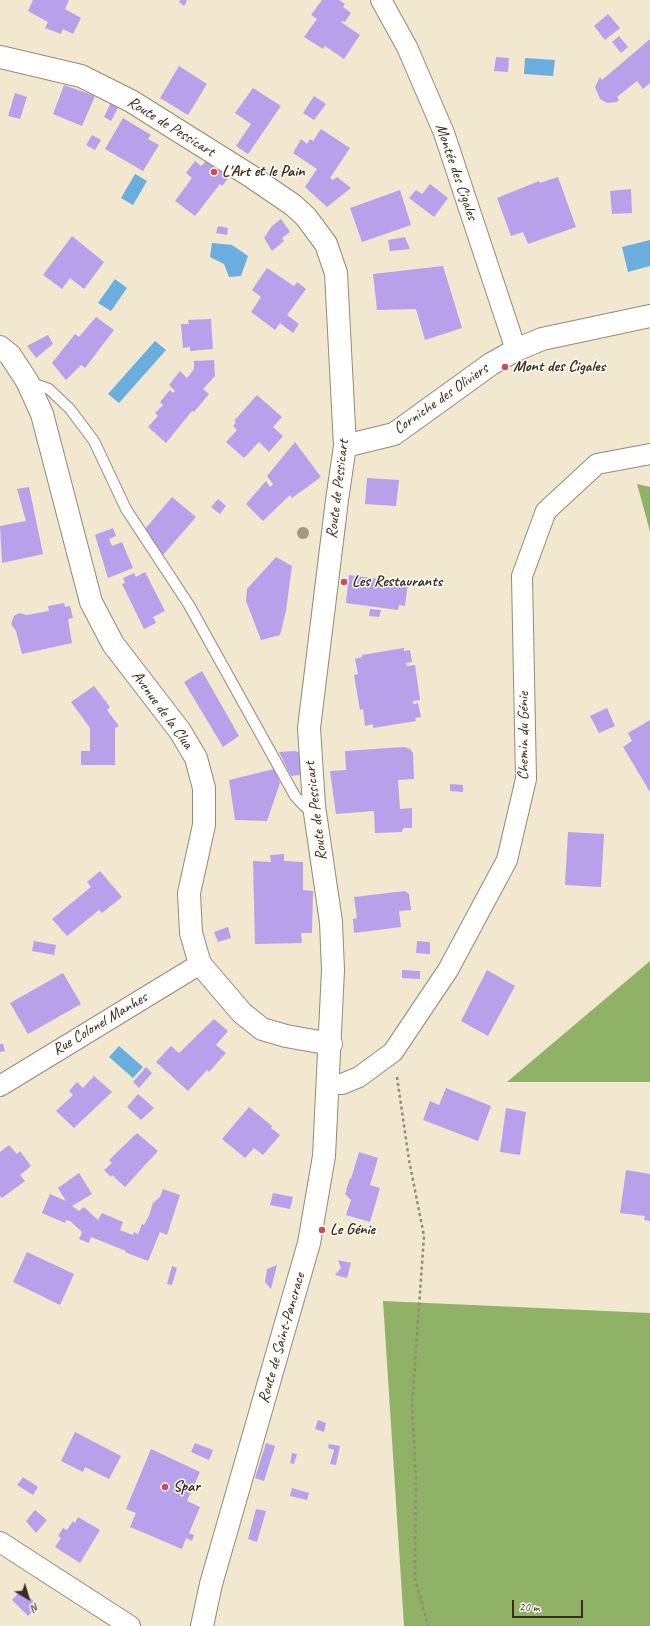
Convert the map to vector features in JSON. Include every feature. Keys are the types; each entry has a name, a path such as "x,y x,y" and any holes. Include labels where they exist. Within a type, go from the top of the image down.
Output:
{"street":[{"name":"Montée des Cigales","path":"381,0 407,47 444,133 516,350"},
{"name":"Route de Pessicart","path":"0,57 81,76 131,101 268,188 293,205 306,217 326,244 336,273 345,446 309,728 314,806 331,922 333,970 331,1044"},
{"name":"Corniche des Oliviers","path":"345,446 394,434 490,364 516,350 542,339 650,316"},
{"name":"Avenue de la Clua","path":"0,347 10,355 27,381 42,414 91,602 113,644 180,731 196,758 204,788 204,825 189,893 191,933 200,964 242,1012 262,1029 286,1036 331,1044"},
{"name":"Chemin du Génie","path":"329,1084 342,1084 359,1077 393,1052 448,970 507,860 526,779 522,576 546,511 597,464 650,454"},
{"name":"Rue Colonel Manhes","path":"0,1086 200,964"},
{"name":"Route de Saint-Pancrace","path":"202,1626 211,1584 309,1243 324,1156 331,1044"},
{"path":"0,1542 130,1626"}],"lane":[{"path":"27,381 49,389 70,409 94,441 126,509 189,605 295,796 305,807 314,806"}],"path":[{"path":"393,1052 424,1236 412,1406 416,1479 415,1578 428,1626"}],"green space":[{"path":"637,484 650,487 650,532 645,513"},
{"path":"650,961 650,1082 507,1082"},
{"path":"383,1301 650,1313 650,1626 404,1626"}],"water":[{"path":"525,58 555,60 553,76 524,74"},
{"path":"135,174 147,181 133,205 121,198"},
{"path":"650,240 650,266 628,272 622,247"},
{"path":"212,243 232,245 248,256 241,276 229,277 224,264 210,257"},
{"path":"115,279 127,288 111,311 98,303"},
{"path":"155,341 166,350 119,403 108,394"},
{"path":"119,1046 143,1067 133,1078 109,1057"}],"building":[{"path":"33,0 69,0 65,9 81,18 73,34 63,29 61,34 45,28 48,22 28,11"},
{"path":"180,0 187,1 184,6 179,2"},
{"path":"322,0 339,0 345,4 343,7 351,13 345,22 341,22 360,35 344,59 325,46 323,49 304,37 317,19 311,15"},
{"path":"608,14 620,28 605,40 594,26"},
{"path":"619,36 628,47 621,53 612,42"},
{"path":"650,39 650,83 643,89 637,81 617,97 619,100 617,102 607,103 600,99 595,87 600,77 602,80"},
{"path":"496,57 509,58 508,72 494,71"},
{"path":"179,66 207,84 188,115 160,98"},
{"path":"64,85 95,96 82,126 53,114"},
{"path":"253,88 281,106 248,154 236,146 251,124 235,113"},
{"path":"15,93 27,97 20,119 8,116"},
{"path":"314,96 326,104 314,120 303,113"},
{"path":"111,102 119,106 111,121 104,117"},
{"path":"123,118 151,135 148,139 159,145 143,171 105,149"},
{"path":"321,129 350,148 330,178 333,180 337,177 351,188 327,207 305,187 317,169 293,153 301,139 307,144 310,139 313,141"},
{"path":"92,135 101,140 95,150 86,145"},
{"path":"208,159 232,174 222,186 220,184 195,216 175,201 192,178 186,173 195,161 201,166"},
{"path":"558,177 576,227 528,244 523,232 511,236 497,198 539,181 540,183"},
{"path":"430,184 448,198 434,217 409,198 416,190 422,194"},
{"path":"631,189 632,213 612,214 610,191"},
{"path":"400,190 411,225 362,242 350,208"},
{"path":"281,219 290,232 282,238 284,241 272,251 264,238 272,226"},
{"path":"218,226 228,228 227,235 216,233"},
{"path":"72,236 104,262 84,289 70,278 62,289 43,275"},
{"path":"405,237 410,249 390,251 388,240"},
{"path":"443,266 462,328 425,340 416,309 377,310 373,274"},
{"path":"267,268 294,286 297,282 306,289 287,315 299,324 293,333 280,323 275,330 251,312 261,297 252,290"},
{"path":"96,317 114,330 85,368 81,365 66,380 52,363 75,334 79,337"},
{"path":"211,319 213,349 190,351 190,347 183,348 181,324 189,324 188,320"},
{"path":"48,335 53,344 36,358 27,346"},
{"path":"214,360 215,376 203,389 209,394 194,412 192,411 166,443 148,427 158,416 155,413 163,405 160,402 170,390 173,393 175,391 169,385 180,371 187,378 194,369 194,361"},
{"path":"257,395 282,417 273,427 283,436 269,452 259,442 244,458 226,442 237,430 233,426 236,422 234,421"},
{"path":"295,442 321,477 292,498 290,495 263,521 246,504 266,481 270,487 273,484 267,476"},
{"path":"367,478 399,480 396,506 365,504"},
{"path":"29,487 43,554 2,563 0,526 26,521 17,489"},
{"path":"172,497 196,517 163,555 145,529"},
{"path":"218,499 226,506 220,514 211,507"},
{"path":"113,528 116,536 109,539 112,546 122,542 133,568 108,578 95,535"},
{"path":"276,557 292,566 286,611 280,635 261,640 246,601 247,589"},
{"path":"145,572 165,611 153,617 156,623 144,629 122,584 125,583 123,578 134,573 136,577"},
{"path":"349,575 408,583 405,606 399,605 398,610 346,603"},
{"path":"64,603 65,607 70,606 73,618 68,619 72,643 22,654 16,631 11,624 14,616 19,613 27,615 49,611 48,606"},
{"path":"370,609 381,610 379,617 369,616"},
{"path":"404,648 404,651 410,650 412,662 406,663 407,666 415,665 420,700 413,701 413,704 418,703 421,717 415,718 416,721 373,728 373,724 365,726 363,709 360,710 354,675 358,674 355,659 362,657 362,655"},
{"path":"202,671 239,736 223,747 184,682"},
{"path":"94,686 110,707 107,710 119,726 115,728 115,765 81,765 81,751 90,751 90,728 71,702"},
{"path":"607,708 615,726 599,733 590,716"},
{"path":"650,720 650,792 623,747 632,741 628,733"},
{"path":"404,747 410,749 413,753 414,779 398,780 400,809 412,808 412,828 403,828 402,832 375,833 374,811 336,814 330,771 346,770 345,751"},
{"path":"295,751 301,753 300,775 291,776 279,752"},
{"path":"274,769 280,783 267,821 235,820 229,780"},
{"path":"450,784 463,785 463,792 450,791"},
{"path":"568,832 604,834 601,887 565,885"},
{"path":"284,854 284,861 303,862 303,890 313,891 312,933 301,933 302,943 255,944 253,861 271,862 270,855"},
{"path":"100,871 122,897 102,913 99,910 67,936 52,919 91,887 87,882"},
{"path":"405,891 409,894 411,910 399,911 401,927 354,933 353,919 357,918 354,897"},
{"path":"228,927 231,938 218,942 214,932"},
{"path":"34,941 56,945 54,955 32,951"},
{"path":"417,941 430,942 430,954 416,953"},
{"path":"402,970 420,971 420,979 402,978"},
{"path":"487,970 515,986 488,1036 461,1021"},
{"path":"63,973 81,1004 28,1034 10,1003"},
{"path":"214,1019 228,1031 216,1045 226,1053 209,1072 207,1070 188,1091 156,1062 171,1046 179,1053"},
{"path":"0,1044 3,1044 5,1051 0,1052"},
{"path":"146,1067 152,1073 139,1088 133,1082"},
{"path":"94,1076 112,1092 74,1128 56,1111 73,1095 69,1091 77,1082 83,1088"},
{"path":"446,1088 491,1106 478,1141 423,1120 430,1101 439,1105"},
{"path":"138,1094 154,1108 141,1120 127,1107"},
{"path":"249,1107 272,1126 271,1128 280,1135 263,1155 254,1148 245,1158 222,1139"},
{"path":"506,1108 526,1112 520,1155 500,1152"},
{"path":"137,1133 158,1151 125,1187 104,1170 112,1163 109,1160"},
{"path":"9,1145 17,1154 20,1151 31,1166 20,1175 25,1181 2,1198 0,1196 0,1152"},
{"path":"359,1152 378,1158 370,1185 380,1188 370,1222 346,1215 351,1200 345,1194"},
{"path":"626,1170 650,1174 650,1221 644,1220 645,1216 620,1213"},
{"path":"79,1173 92,1194 72,1206 79,1211 84,1207 98,1220 102,1213 123,1222 120,1230 133,1235 134,1232 138,1234 142,1224 144,1225 149,1216 153,1203 160,1197 163,1189 180,1195 167,1235 160,1232 148,1261 91,1237 89,1243 79,1239 82,1232 70,1221 66,1220 65,1223 42,1213 50,1194 66,1201 58,1188"},
{"path":"273,1193 293,1197 290,1209 270,1205"},
{"path":"27,1252 74,1274 60,1305 13,1282"},
{"path":"338,1260 351,1263 347,1278 335,1275 341,1268"},
{"path":"277,1265 271,1289 265,1282 267,1269"},
{"path":"172,1266 177,1268 172,1285 167,1284"},
{"path":"318,1420 326,1423 324,1432 315,1429"},
{"path":"75,1432 121,1456 109,1479 85,1467 83,1472 61,1461"},
{"path":"195,1443 213,1450 209,1460 191,1452"},
{"path":"266,1443 275,1446 264,1481 255,1478"},
{"path":"329,1444 340,1446 336,1465 330,1464 334,1450 328,1448"},
{"name":"Spar","path":"151,1449 200,1472 187,1501 200,1507 189,1533 194,1535 192,1541 186,1538 182,1549 130,1527 136,1513 126,1509"},
{"path":"292,1453 297,1454 294,1464 290,1463"},
{"path":"23,1477 38,1487 33,1495 17,1485"},
{"path":"292,1488 309,1493 307,1500 290,1496"},
{"path":"256,1509 266,1511 257,1542 248,1539"},
{"path":"35,1510 47,1520 36,1533 26,1521"},
{"path":"78,1517 100,1530 80,1563 55,1547 61,1538 58,1536 63,1528 67,1530 73,1521 75,1523"},
{"path":"22,1589 38,1606 28,1616 12,1600"}],"place":[{"name":"L'Art et le Pain","path":"214,172"},
{"name":"Mont des Cigales","path":"505,367"},
{"name":"Les Restaurants","path":"344,582"},
{"name":"Le Génie","path":"322,1230"},
{"name":"Spar","path":"165,1487"}]}
